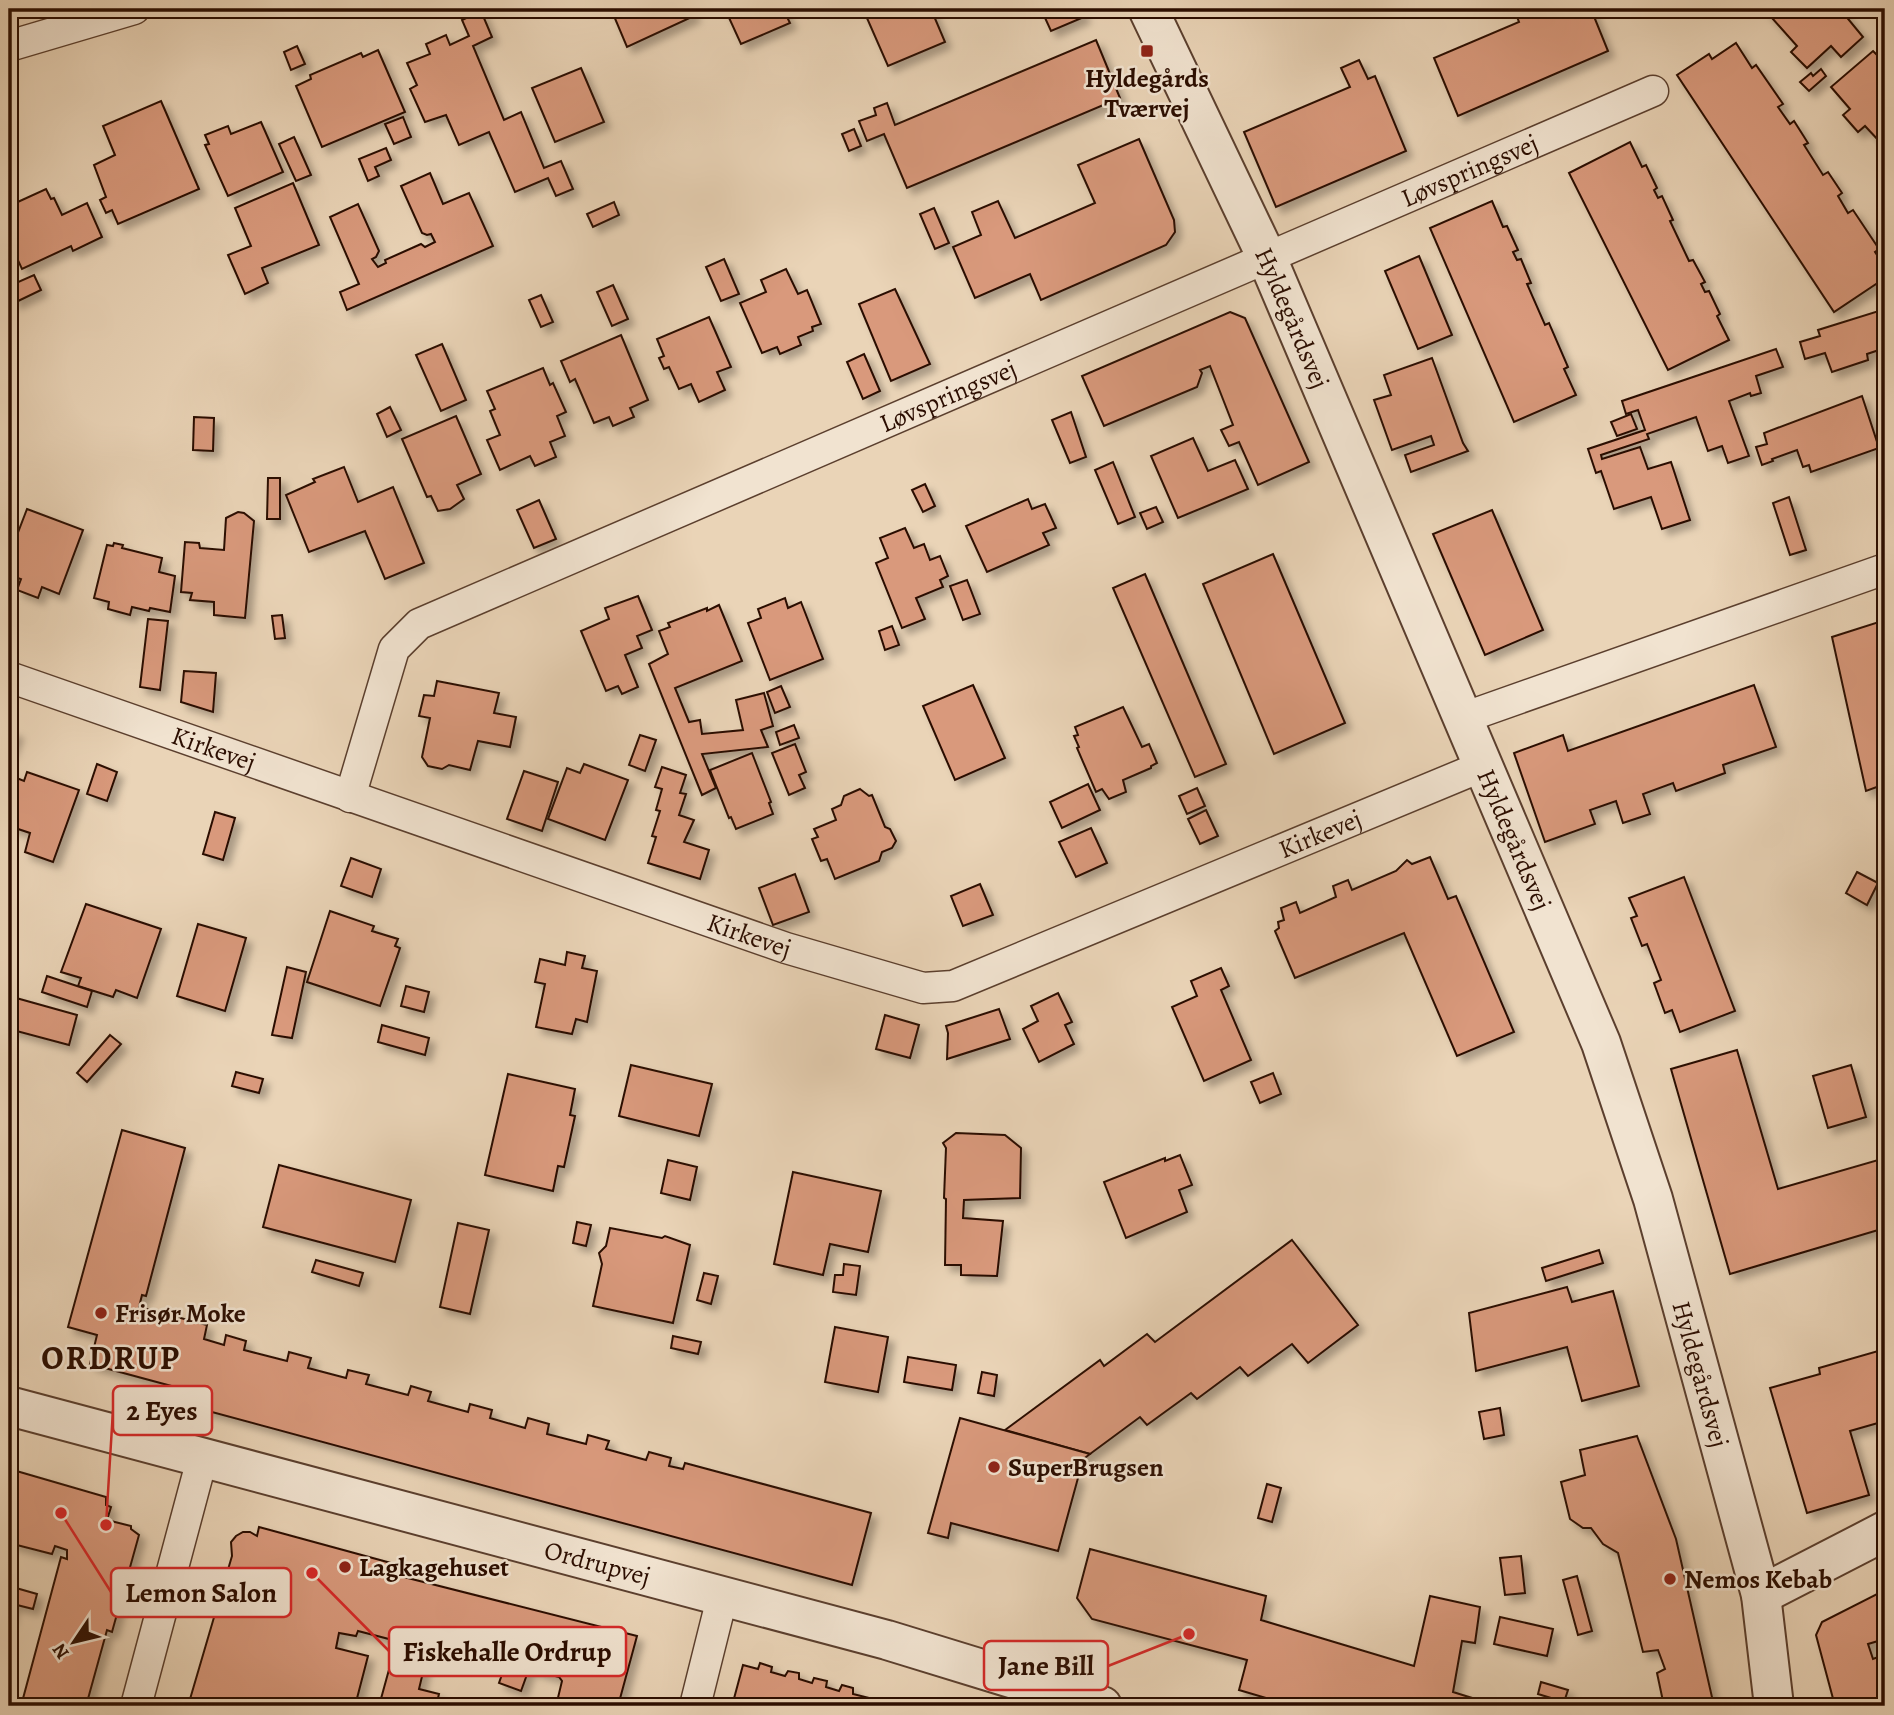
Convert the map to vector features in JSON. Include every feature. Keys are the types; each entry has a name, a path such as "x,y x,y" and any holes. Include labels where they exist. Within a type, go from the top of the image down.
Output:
{"street":[{"path":"9,47 134,9"},
{"name":"Hyldegårdsvej","path":"1148,9 1267,258 1605,1053 1653,1199 1761,1595 1774,1706"},
{"name":"Løvspringsvej","path":"349,797 394,649 419,624 1653,91"},
{"path":"1463,718 1885,569"},
{"name":"Kirkevej","path":"9,677 786,948 923,988 946,988 1483,766"},
{"name":"Ordrupvej","path":"9,1406 887,1640 1102,1706"},
{"path":"136,1706 202,1459"},
{"path":"1761,1595 1885,1531"},
{"path":"695,1706 722,1598"}],"building":[{"path":"611,9 691,9 694,16 627,47"},
{"path":"725,9 783,9 790,23 741,44"},
{"path":"863,9 931,9 945,42 888,66"},
{"path":"1041,9 1080,9 1084,17 1051,31"},
{"path":"1514,9 1591,9 1608,51 1458,116 1434,58 1519,22"},
{"path":"1764,9 1840,9 1863,37 1841,57 1831,46 1807,68 1791,52 1797,46"},
{"path":"481,11 492,37 473,46 504,120 521,112 544,168 561,161 573,189 556,196 548,178 515,192 489,132 459,145 446,115 425,122 410,89 417,85 407,63 430,54 426,44 446,35 450,45 469,36 462,20"},
{"path":"1096,40 1120,98 907,188 884,134 867,141 859,121 876,115 874,108 887,103 895,125"},
{"path":"1736,43 1752,68 1756,65 1783,104 1778,107 1790,124 1794,121 1808,143 1804,145 1823,175 1828,172 1842,193 1838,196 1848,213 1853,210 1879,249 1875,252 1885,267 1885,278 1834,312 1677,75 1709,54 1712,59"},
{"path":"297,46 305,64 291,70 284,52"},
{"path":"378,50 405,112 322,147 296,86 311,79 310,75 361,53 363,57"},
{"path":"1873,51 1885,63 1885,144 1865,126 1858,132 1843,115 1850,109 1831,87"},
{"path":"1359,60 1368,79 1375,76 1406,151 1276,207 1244,132 1350,87 1341,68"},
{"path":"581,68 604,122 555,142 532,88"},
{"path":"1821,69 1826,76 1809,91 1800,82"},
{"path":"161,101 199,189 118,224 112,210 106,213 100,200 106,197 94,165 115,155 103,126"},
{"path":"403,117 411,137 394,144 385,124"},
{"path":"261,122 283,172 228,196 205,145 209,144 205,135 228,126 231,134"},
{"path":"854,129 861,146 849,151 842,134"},
{"path":"294,137 311,175 296,181 279,144"},
{"path":"1139,139 1174,220 1175,232 1166,245 1041,300 1030,274 975,298 953,247 981,235 972,212 998,201 1015,238 1095,203 1078,165"},
{"path":"1630,142 1642,167 1646,165 1657,188 1654,190 1658,198 1662,196 1673,220 1670,221 1689,261 1693,260 1705,282 1701,284 1705,292 1709,291 1729,340 1668,370 1569,173"},
{"path":"386,148 391,160 375,167 379,176 368,181 359,159"},
{"path":"430,173 443,204 469,193 493,246 347,310 340,292 359,284 330,217 358,204 379,251 372,259 378,267 386,263 385,260 421,244 425,247 435,242 431,234 422,233 401,186"},
{"path":"293,183 319,245 262,268 268,283 245,294 228,255 251,246 235,208"},
{"path":"46,189 62,215 87,203 102,237 73,251 71,246 22,269 9,241 9,206"},
{"path":"1492,201 1503,227 1507,226 1518,250 1513,252 1517,260 1521,259 1531,283 1527,284 1545,325 1549,323 1568,367 1564,369 1576,395 1514,422 1430,228"},
{"path":"614,202 619,215 593,227 587,214"},
{"path":"934,208 949,243 935,249 920,214"},
{"path":"1419,256 1452,335 1418,349 1385,271"},
{"path":"724,259 739,294 721,301 706,267"},
{"path":"786,269 798,294 807,290 821,324 812,327 813,331 798,337 801,345 780,354 777,347 762,353 740,303 766,292 761,280"},
{"path":"34,275 41,290 14,303 9,286"},
{"path":"613,285 628,319 612,326 597,292"},
{"path":"895,289 930,364 891,381 859,304"},
{"path":"541,295 553,322 541,327 529,300"},
{"path":"1885,309 1885,348 1867,354 1868,360 1832,372 1825,353 1805,359 1800,342 1820,336 1818,330"},
{"path":"1230,312 1245,318 1309,462 1258,485 1239,442 1229,446 1221,430 1233,425 1210,366 1200,370 1202,373 1197,387 1104,426 1082,376"},
{"path":"709,317 731,367 717,372 725,390 699,402 691,384 679,389 669,367 664,369 659,358 664,356 657,339"},
{"path":"621,335 648,400 630,408 634,417 613,426 609,417 594,423 575,379 570,382 561,361"},
{"path":"442,344 466,400 441,411 416,355"},
{"path":"1776,349 1783,367 1756,376 1761,393 1751,396 1750,393 1729,401 1749,456 1728,463 1722,446 1708,451 1696,417 1647,434 1649,439 1601,455 1602,459 1640,447 1648,469 1671,462 1690,520 1662,529 1651,497 1614,509 1601,471 1596,473 1588,449 1645,430 1638,410 1626,414 1622,401"},
{"path":"864,354 880,391 863,399 847,362"},
{"path":"1432,358 1468,451 1411,472 1405,455 1434,445 1431,436 1392,450 1374,400 1391,395 1384,375"},
{"path":"543,368 566,412 557,416 565,436 550,442 556,457 535,466 530,456 500,470 487,440 500,435 490,411 495,409 487,391"},
{"path":"1862,396 1879,448 1811,472 1809,465 1803,467 1797,450 1762,465 1756,447 1767,444 1764,433"},
{"path":"390,407 401,430 387,437 377,414"},
{"path":"1071,412 1086,457 1070,463 1052,420"},
{"path":"1631,414 1637,429 1617,436 1611,422"},
{"path":"456,416 481,474 457,485 464,499 450,509 438,511 431,496 427,497 402,439"},
{"path":"194,417 214,418 213,451 193,450"},
{"path":"1193,438 1208,471 1235,460 1248,489 1178,518 1151,456"},
{"path":"1113,462 1135,517 1118,524 1095,470"},
{"path":"344,467 358,502 393,487 424,563 385,579 365,531 309,552 286,495 315,482 313,479"},
{"path":"268,478 280,478 280,519 267,519"},
{"path":"925,484 935,506 923,512 912,490"},
{"path":"1789,497 1806,550 1790,555 1773,503"},
{"path":"1028,499 1032,509 1045,504 1056,528 1043,533 1049,545 987,572 966,526"},
{"path":"539,500 556,539 534,548 517,510"},
{"path":"1156,507 1163,522 1147,529 1140,513"},
{"path":"27,509 83,530 59,594 42,587 38,598 17,590 21,579 9,575 9,556"},
{"path":"1492,510 1543,630 1485,655 1433,534"},
{"path":"238,512 254,521 245,618 214,615 214,602 190,600 192,593 181,592 185,542 199,543 200,548 224,550 226,518"},
{"path":"905,528 914,548 924,544 930,560 940,556 948,576 940,580 943,587 916,598 925,619 902,628 876,563 888,558 880,538"},
{"path":"114,543 123,545 122,548 162,558 159,572 175,576 170,612 132,607 130,615 108,609 109,602 94,598 107,545 113,546"},
{"path":"1273,554 1345,723 1274,754 1203,584"},
{"path":"1145,574 1226,764 1195,777 1113,588"},
{"path":"967,580 980,614 963,620 950,586"},
{"path":"638,596 652,630 637,636 642,648 625,655 638,687 622,694 618,686 606,691 581,631 609,619 605,608"},
{"path":"785,598 788,608 801,602 823,659 770,680 748,623 761,618 758,609"},
{"path":"719,605 742,661 675,688 689,722 700,720 702,734 743,730 736,700 764,693 773,726 761,730 768,747 702,754 716,788 702,795 649,664 668,654 659,631 670,627 668,623"},
{"path":"282,615 285,638 275,639 272,616"},
{"path":"148,619 168,621 160,690 140,687"},
{"path":"1885,620 1885,784 1866,791 1832,637"},
{"path":"892,626 899,645 885,650 879,631"},
{"path":"184,671 216,673 213,712 181,702"},
{"path":"437,681 499,693 494,713 516,717 510,747 478,741 470,770 449,765 442,769 428,766 422,757 430,718 419,716 424,695 434,696"},
{"path":"973,685 1005,758 955,780 923,706"},
{"path":"1754,685 1776,747 1723,765 1725,773 1676,791 1673,783 1643,794 1650,814 1623,823 1616,801 1590,810 1595,824 1545,842 1514,753 1563,735 1568,751"},
{"path":"781,686 790,707 775,713 767,692"},
{"path":"1123,707 1142,747 1149,744 1157,763 1123,780 1126,792 1109,799 1102,789 1096,792 1077,748 1079,747 1074,736 1078,735 1075,727"},
{"path":"794,725 799,738 780,745 776,732"},
{"path":"9,730 17,733 9,754"},
{"path":"640,735 656,740 645,771 629,765"},
{"path":"795,744 806,772 799,775 805,788 789,795 772,753"},
{"path":"752,753 773,814 736,829 710,770"},
{"path":"97,764 117,772 107,801 87,794"},
{"path":"584,764 628,780 605,840 548,819 567,768 580,773"},
{"path":"662,767 686,775 680,793 686,794 679,815 694,820 684,842 709,850 700,879 648,863 656,837 652,836 660,811 656,810 662,789 655,787"},
{"path":"524,771 558,782 542,831 507,819"},
{"path":"27,772 79,790 53,862 25,852 30,833 9,826 9,775 24,781"},
{"path":"1088,784 1100,810 1062,828 1050,802"},
{"path":"1197,788 1205,806 1187,814 1179,796"},
{"path":"860,789 869,796 872,795 885,827 890,829 896,841 892,848 882,852 879,861 835,879 827,859 821,861 812,839 818,837 814,829 836,820 832,809 841,805 844,796"},
{"path":"1206,810 1218,836 1200,844 1188,819"},
{"path":"215,812 235,818 223,860 203,854"},
{"path":"1091,828 1107,863 1076,877 1059,842"},
{"path":"1430,857 1448,899 1456,896 1514,1032 1457,1056 1404,933 1295,978 1275,931 1279,928 1278,922 1284,920 1281,908 1296,902 1300,913 1336,897 1333,886 1348,880 1352,890 1396,871 1407,860 1412,864"},
{"path":"351,858 381,869 372,897 341,886"},
{"path":"1857,872 1878,883 1867,905 1846,893"},
{"path":"795,874 809,912 773,925 759,888"},
{"path":"1684,877 1735,1011 1680,1032 1672,1010 1665,1013 1654,983 1661,980 1647,944 1642,946 1631,918 1637,916 1629,898"},
{"path":"980,884 993,915 963,926 951,896"},
{"path":"86,904 161,929 137,998 116,990 113,997 78,986 81,978 61,972"},
{"path":"330,911 374,926 372,931 398,939 395,946 400,948 380,1006 307,982"},
{"path":"198,924 246,938 225,1011 177,996"},
{"path":"567,952 585,956 582,968 597,971 587,1022 576,1019 572,1034 536,1027 545,984 535,982 540,959 565,965"},
{"path":"287,967 306,972 292,1038 272,1035"},
{"path":"1221,968 1229,986 1221,990 1251,1060 1204,1081 1172,1007 1197,996 1191,981"},
{"path":"47,976 92,991 87,1007 42,992"},
{"path":"406,986 429,992 424,1012 401,1006"},
{"path":"1058,993 1072,1022 1065,1025 1074,1044 1039,1062 1023,1029 1038,1021 1031,1006"},
{"path":"9,996 77,1015 69,1045 9,1029"},
{"path":"999,1009 1010,1039 947,1059 946,1026"},
{"path":"885,1015 919,1025 910,1058 876,1049"},
{"path":"382,1025 429,1038 425,1055 378,1042"},
{"path":"110,1035 121,1044 87,1082 77,1073"},
{"path":"1737,1050 1778,1189 1885,1158 1885,1228 1730,1274 1671,1069"},
{"path":"631,1065 712,1084 699,1136 619,1116"},
{"path":"1851,1065 1866,1117 1828,1128 1813,1076"},
{"path":"236,1072 263,1079 259,1093 232,1086"},
{"path":"1273,1073 1281,1094 1260,1103 1251,1082"},
{"path":"508,1074 575,1089 570,1115 575,1116 564,1167 558,1166 553,1191 485,1175"},
{"path":"122,1130 185,1148 146,1296 142,1295 139,1307 207,1325 204,1339 224,1345 226,1335 246,1341 244,1350 287,1361 289,1352 311,1358 308,1368 346,1378 348,1370 369,1375 366,1384 408,1395 411,1386 431,1392 428,1401 468,1412 470,1404 492,1410 490,1418 525,1428 528,1418 549,1424 547,1434 586,1444 588,1435 609,1441 606,1449 646,1460 649,1452 671,1458 669,1466 683,1469 685,1463 871,1513 852,1585 186,1405 190,1391 90,1364 97,1335 68,1327"},
{"path":"956,1133 1005,1135 1021,1148 1020,1198 964,1200 963,1218 1003,1221 997,1276 961,1275 961,1265 945,1265 946,1148 943,1143"},
{"path":"1180,1155 1192,1185 1179,1190 1187,1212 1126,1238 1104,1182 1165,1158 1165,1161"},
{"path":"668,1160 697,1167 690,1200 661,1193"},
{"path":"279,1165 411,1200 395,1262 263,1227"},
{"path":"793,1172 881,1191 868,1252 830,1244 823,1275 774,1264"},
{"path":"577,1222 591,1225 586,1246 573,1243"},
{"path":"458,1223 489,1230 470,1314 440,1307"},
{"path":"610,1228 662,1238 665,1236 690,1245 673,1323 593,1306 602,1264 599,1253 606,1246"},
{"path":"1292,1240 1358,1325 1308,1363 1292,1344 1248,1376 1240,1367 1197,1399 1191,1393 1147,1425 1140,1417 1090,1454 1005,1430 1100,1360 1104,1366 1147,1334 1155,1342"},
{"path":"1599,1250 1603,1263 1546,1281 1542,1268"},
{"path":"316,1260 363,1273 359,1286 312,1272"},
{"path":"844,1264 860,1266 856,1295 833,1292 835,1275 843,1275"},
{"path":"704,1273 718,1276 711,1304 697,1300"},
{"path":"1567,1287 1572,1302 1613,1291 1639,1386 1582,1401 1567,1347 1476,1371 1469,1313"},
{"path":"835,1327 888,1337 878,1392 825,1382"},
{"path":"673,1336 701,1342 698,1354 671,1348"},
{"path":"1885,1349 1885,1421 1850,1431 1869,1495 1807,1513 1770,1388 1820,1374 1819,1368"},
{"path":"908,1357 956,1365 952,1390 904,1382"},
{"path":"982,1372 997,1375 994,1396 978,1393"},
{"path":"1500,1408 1504,1435 1484,1439 1479,1412"},
{"path":"960,1418 1090,1454 1068,1471 1078,1478 1058,1551 951,1523 948,1538 928,1533"},
{"path":"1637,1436 1676,1539 1714,1706 1664,1706 1657,1673 1665,1669 1658,1650 1643,1652 1618,1553 1603,1544 1591,1528 1583,1528 1570,1519 1561,1482 1585,1475 1580,1450"},
{"path":"13,1470 106,1497 106,1505 111,1507 107,1520 131,1526 139,1535 112,1632 107,1630 86,1706 21,1706 61,1557 67,1559 67,1550 55,1546 52,1554 9,1543 9,1486"},
{"path":"1267,1484 1281,1488 1272,1522 1258,1518"},
{"path":"259,1527 391,1563 388,1573 637,1636 618,1706 556,1706 562,1681 559,1677 529,1669 521,1691 499,1683 504,1669 358,1631 356,1636 339,1633 336,1648 368,1656 355,1706 188,1706 232,1556 231,1542 243,1532 257,1536"},
{"path":"1090,1549 1266,1596 1261,1620 1414,1666 1430,1596 1480,1607 1475,1643 1462,1641 1453,1692 1498,1706 1293,1706 1239,1690 1247,1660 1092,1619 1077,1598"},
{"path":"1521,1556 1525,1593 1505,1595 1500,1558"},
{"path":"1577,1576 1592,1631 1578,1635 1563,1580"},
{"path":"9,1586 37,1594 33,1609 13,1604 9,1621"},
{"path":"1879,1593 1885,1605 1885,1639 1868,1644 1873,1659 1878,1657 1885,1684 1885,1706 1835,1706 1816,1635 1822,1622"},
{"path":"1500,1617 1553,1629 1547,1656 1494,1644"},
{"path":"393,1655 425,1664 419,1689 439,1694 436,1706 379,1706"},
{"path":"760,1663 772,1667 771,1672 785,1676 788,1671 799,1673 799,1679 812,1683 814,1678 827,1681 826,1687 839,1691 842,1685 853,1688 853,1694 901,1706 732,1706 743,1665 758,1669"},
{"path":"1541,1682 1568,1690 1564,1702 1538,1694"},
{"path":"911,1699 932,1705 932,1706 908,1706"}],"place":[{"name":"Hyldegårds Tværvej","path":"1147,51"},
{"name":"Frisør Moke","path":"101,1313"},
{"name":"SuperBrugsen","path":"994,1467"},
{"name":"Lemon Salon","path":"61,1513"},
{"name":"2 Eyes","path":"106,1525"},
{"name":"Lagkagehuset","path":"345,1567"},
{"name":"Fiskehalle Ordrup","path":"312,1573"},
{"name":"Nemos Kebab","path":"1670,1579"},
{"name":"Jane Bill","path":"1189,1634"}],"district":[{"name":"ORDRUP","path":"111,1357"}]}
